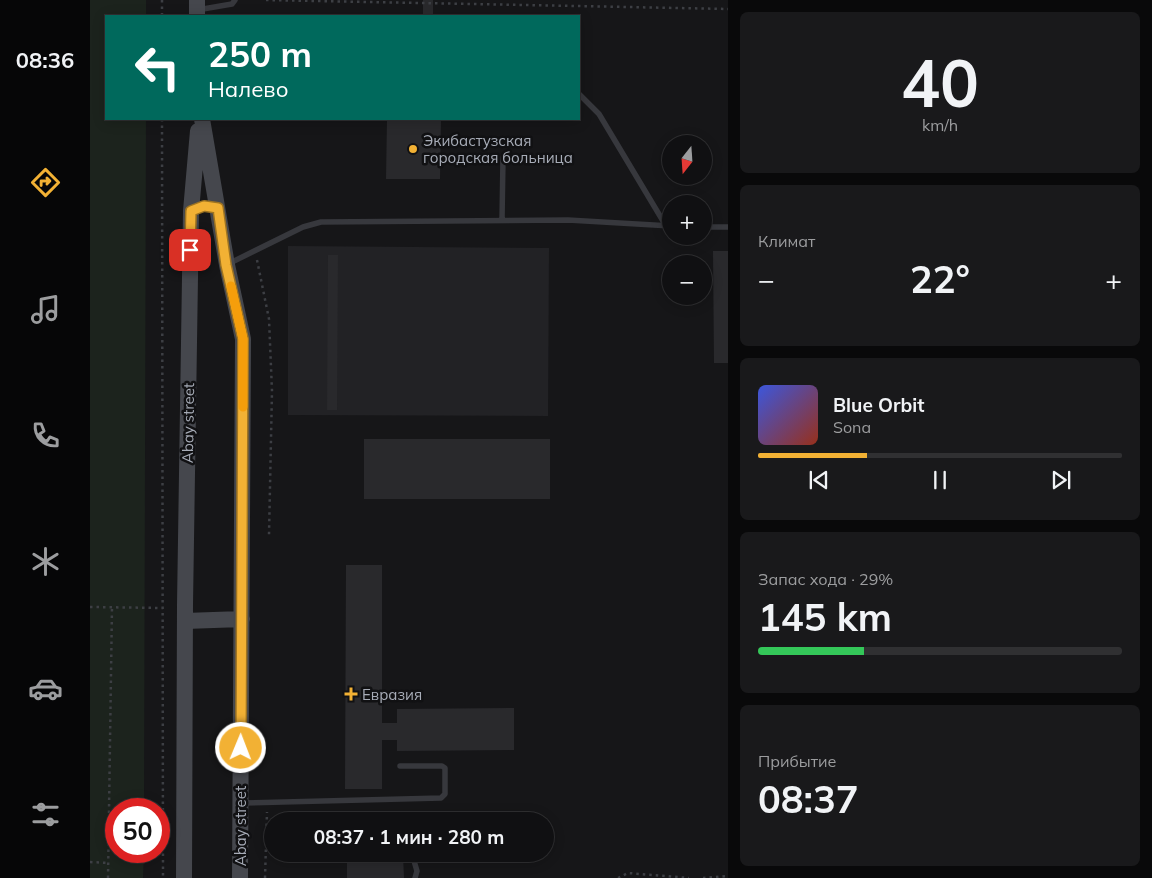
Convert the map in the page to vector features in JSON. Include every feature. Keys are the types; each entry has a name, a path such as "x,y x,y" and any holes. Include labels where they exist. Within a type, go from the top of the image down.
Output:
{"main road":[{"name":"Abay street","path":"201,120 218,208 226,265 243,339 240,878"},
{"name":"Abay street","path":"184,878 185,621 191,211 201,120"},
{"path":"191,211 204,206 218,208"},
{"path":"185,621 242,620"}],"lane":[{"path":"197,9 232,4 236,0"},
{"path":"580,95 598,114 662,215"},
{"path":"502,220 503,158"},
{"path":"226,265 304,226 321,222 568,220 662,226"},
{"path":"712,228 728,227"},
{"path":"240,803 441,798 445,794 445,768 442,766 400,766"},
{"path":"414,862 417,871 415,878"}],"path":[{"path":"162,0 162,15"},
{"path":"266,0 728,9"},
{"path":"162,120 163,878"},
{"path":"256,251 269,319 270,337 272,464 269,535"},
{"path":"90,607 163,608"},
{"path":"109,798 112,607"},
{"path":"265,878 267,803"},
{"path":"90,862 105,863"},
{"path":"108,863 108,878"},
{"path":"618,878 628,873 689,878"},
{"path":"703,878 728,876"}],"shaded area":[{"path":"90,0 146,0 146,15 105,15 105,120 146,120 144,798 105,798 105,863 144,863 143,878 90,878"},
{"path":"288,246 549,248 548,416 288,415"}],"building":[{"path":"423,0 433,0 433,15 423,15"},
{"name":"Экибастузская городская больница","path":"387,120 441,120 440,179 386,179"},
{"path":"713,251 728,251 728,363 714,363"},
{"path":"328,255 338,255 337,410 327,410"},
{"path":"364,439 550,439 550,499 364,499"},
{"path":"346,565 382,565 382,723 397,723 397,709 514,708 514,750 397,751 397,740 382,740 382,789 345,789"},
{"path":"347,862 403,862 404,878 347,878"}],"slow traffic":[{"path":"231,286 243,339 243,407"}],"place":[{"name":"Экибастузская городская больница","path":"413,149"},
{"name":"Евразия","path":"351,694"}],"route":[{"path":"190,250 191,211 204,206 218,208 226,265 243,339 241,748"}]}
